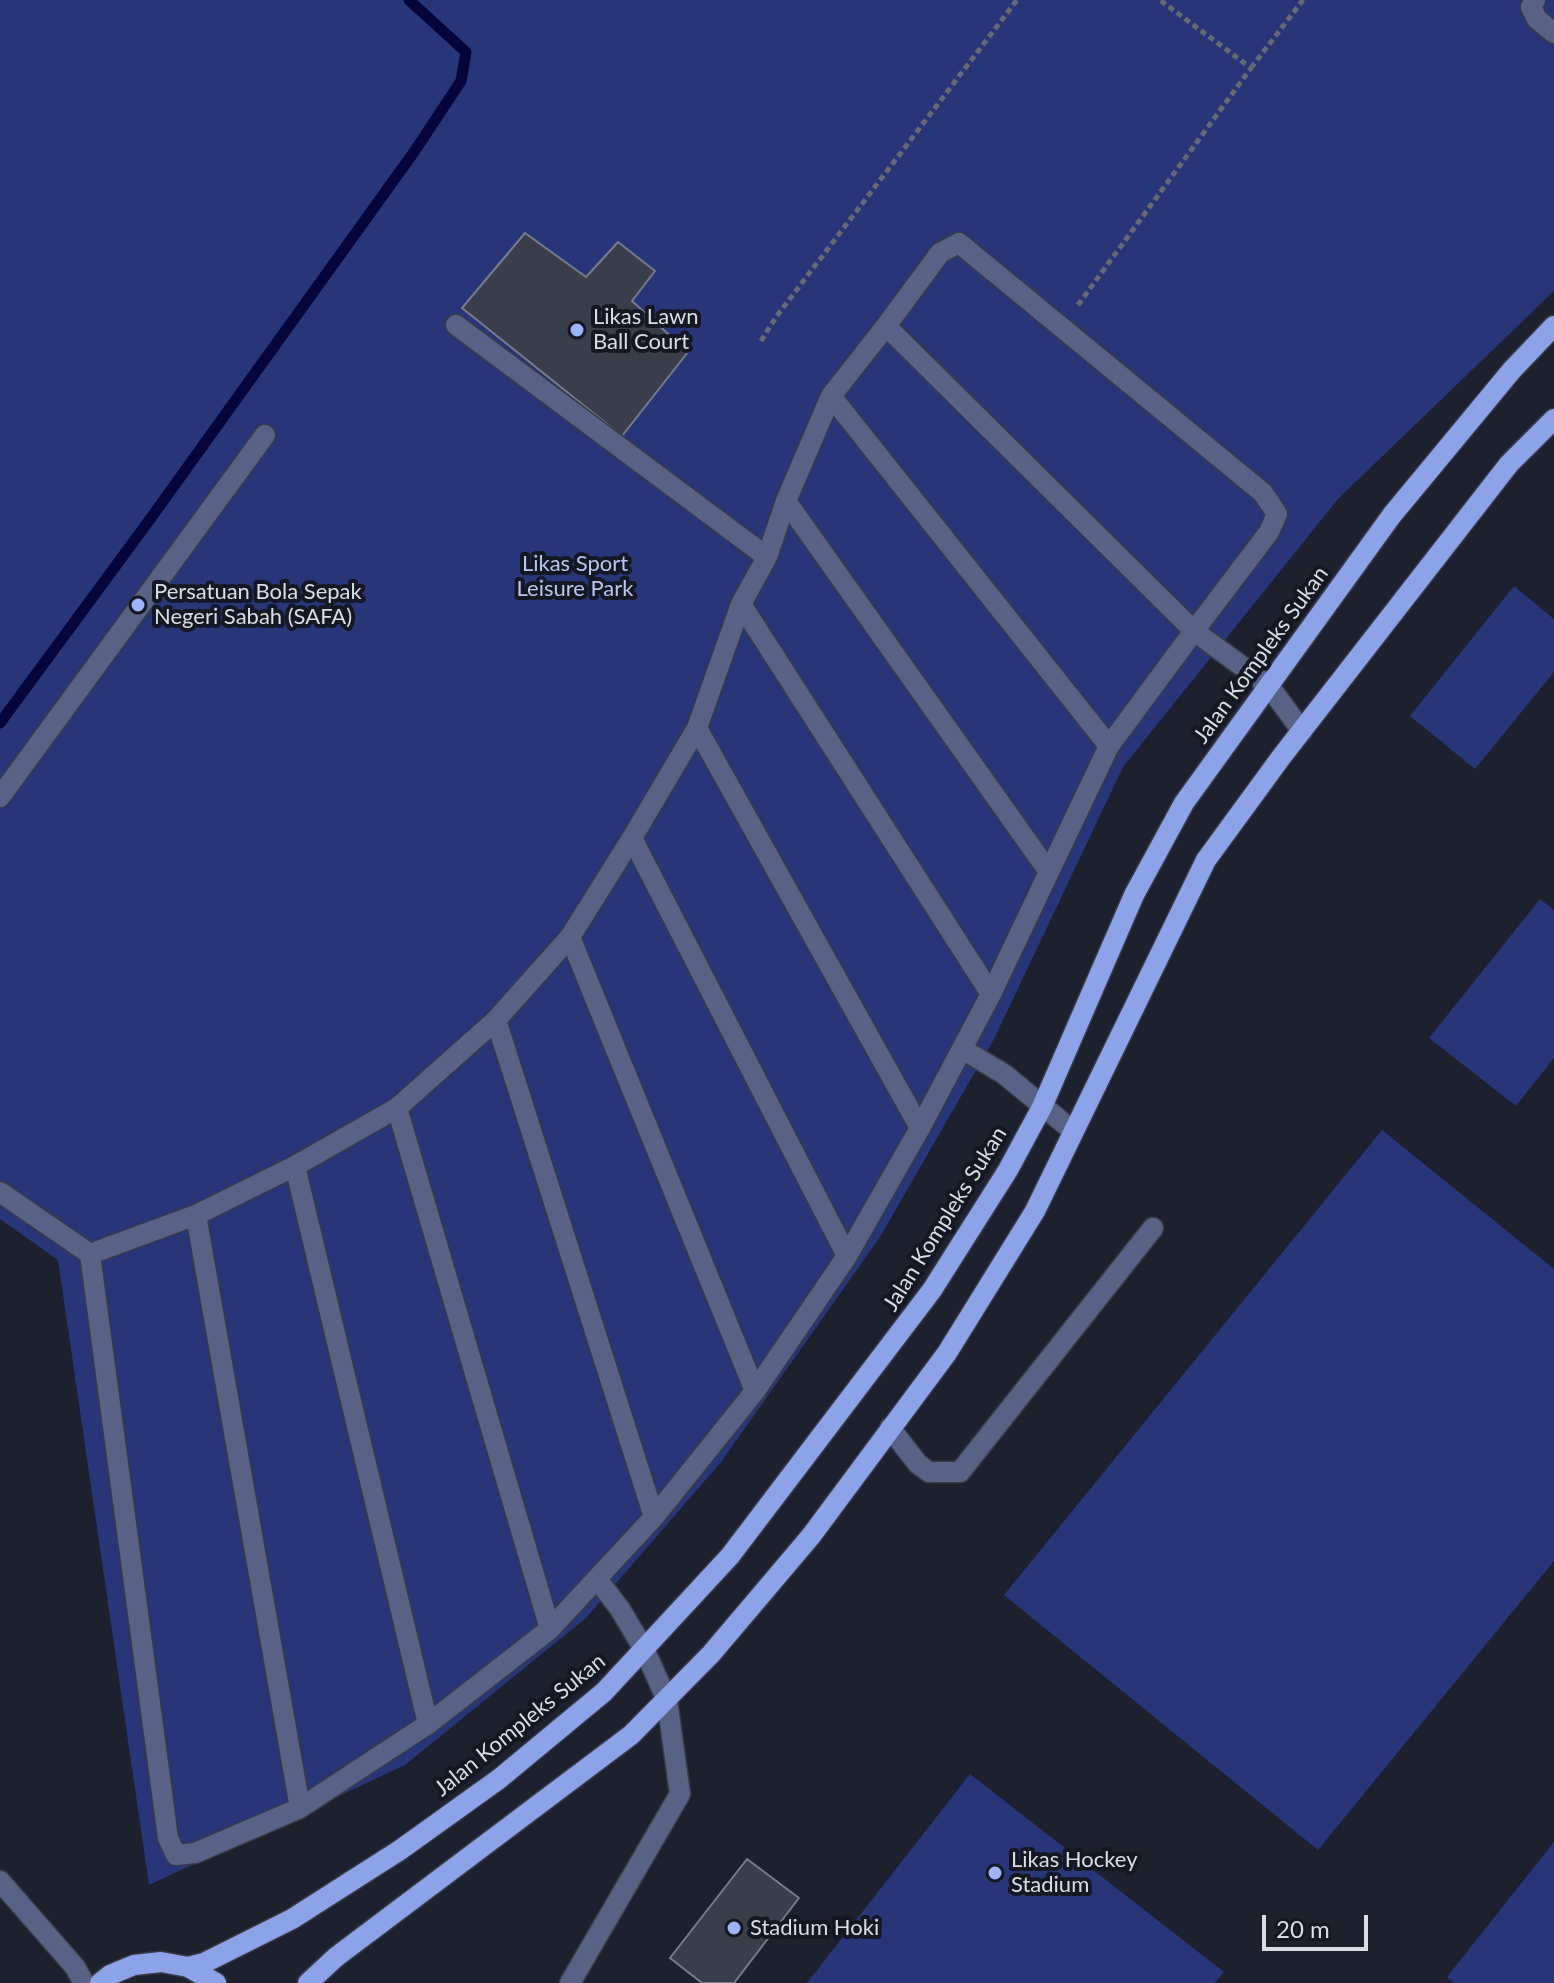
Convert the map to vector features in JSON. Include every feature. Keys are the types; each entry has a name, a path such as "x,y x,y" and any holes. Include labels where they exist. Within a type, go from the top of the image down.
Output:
{"main road":[{"name":"Jalan Kompleks Sukan","path":"188,1967 204,1963 292,1919 400,1850 499,1779 604,1692 730,1556 932,1290 1008,1170 1042,1107 1134,895 1184,803 1392,515 1512,370 1554,326"},
{"path":"308,1983 336,1957 631,1735 711,1654 811,1536 947,1353 1035,1211 1206,860 1509,464 1554,419"},
{"path":"100,1983 134,1965 161,1962 188,1967 216,1983"}],"lane":[{"path":"1529,2 1537,19 1554,33"},
{"path":"0,1192 90,1254 168,1838 176,1855 195,1853 300,1808 428,1724 550,1629 654,1517 755,1391 847,1256 991,994 1109,746 1269,532 1277,514 1263,493 959,243 940,253 831,396 786,501 767,557 741,604 697,728 570,937 496,1020 397,1108 295,1166 196,1215 90,1254"},
{"path":"456,325 767,557"},
{"path":"886,326 1194,631 1269,686 1302,731"},
{"path":"831,396 1109,746"},
{"path":"0,797 265,435"},
{"path":"786,501 1049,872"},
{"path":"741,604 991,994"},
{"path":"697,728 920,1128"},
{"path":"632,838 847,1256"},
{"path":"570,937 755,1391"},
{"path":"496,1020 654,1517"},
{"path":"962,1049 1004,1074 1073,1131"},
{"path":"397,1108 550,1629"},
{"path":"295,1166 428,1724"},
{"path":"196,1215 300,1808"},
{"path":"890,1428 918,1464 929,1472 960,1472 1153,1228"},
{"path":"570,1983 680,1794 667,1700 645,1651 620,1609 597,1579"},
{"path":"0,1881 70,1960 84,1983"}],"path":[{"path":"761,341 776,317 1017,0"},
{"path":"1160,0 1251,68"},
{"path":"1084,298 1303,0"}],"green space":[{"name":"Likas Sport Leisure Park","path":"0,0 1554,0 1554,291 1338,499 1123,767 994,1039 880,1237 721,1462 586,1618 405,1765 149,1885 58,1260 0,1219"},
{"path":"1514,586 1554,619 1554,672 1475,769 1410,716"},
{"path":"1540,899 1554,910 1554,1058 1516,1106 1429,1038"},
{"path":"1382,1130 1554,1269 1554,1561 1318,1850 1004,1595"},
{"name":"Likas Hockey Stadium","path":"970,1774 1224,1972 1215,1983 807,1983"},
{"path":"1554,1842 1554,1983 1454,1983 1447,1977"}],"building":[{"name":"Likas Lawn Ball Court","path":"525,233 586,277 618,242 655,271 632,301 688,352 622,436 462,308"},
{"name":"Stadium Hoki","path":"747,1859 799,1898 734,1983 702,1983 670,1958"}],"waterway":[{"path":"0,723 414,152 461,81 466,52 409,0"}],"place":[{"name":"Likas Lawn Ball Court","path":"577,330"},
{"name":"Persatuan Bola Sepak Negeri Sabah (SAFA)","path":"138,605"},
{"name":"Likas Hockey Stadium","path":"995,1873"},
{"name":"Stadium Hoki","path":"734,1928"}]}
